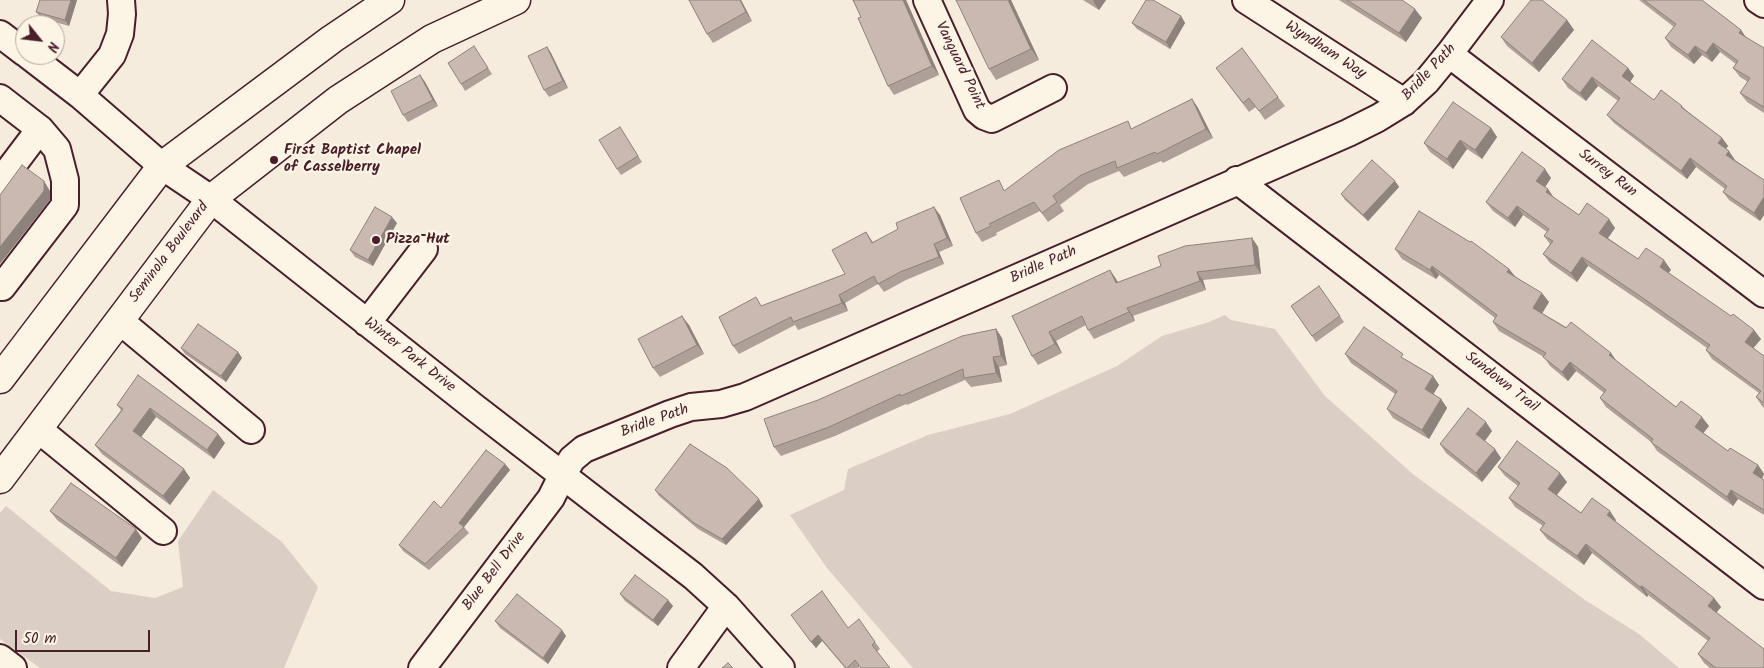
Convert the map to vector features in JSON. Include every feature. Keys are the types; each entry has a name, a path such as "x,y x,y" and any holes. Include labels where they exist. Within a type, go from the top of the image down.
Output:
{"main road":[{"path":"0,378 162,166 332,39 390,0"},
{"name":"Seminola Boulevard","path":"0,479 211,199 338,100 432,39 516,0"}],"street":[{"path":"80,95 112,55 120,34 121,0"},
{"name":"Vanguard Point","path":"927,0 977,110 984,116 992,119 1053,88"},
{"name":"Wyndham Way","path":"1246,0 1404,102"},
{"name":"Bridle Path","path":"562,474 572,459 584,449 691,407 721,404 745,398 1237,180 1348,133 1378,118 1404,102 1426,82 1490,0"},
{"path":"1758,0 1764,4"},
{"name":"Winter Park Drive","path":"0,34 15,46"},
{"name":"Surrey Run","path":"1449,54 1764,294"},
{"name":"Winter Park Drive","path":"40,65 80,95 162,166 211,199 474,407 693,576 726,606 782,668"},
{"path":"0,98 40,128 57,149 65,180 65,205 2,287 0,287"},
{"path":"0,182 40,128"},
{"name":"Sundown Trail","path":"1237,180 1764,586"},
{"path":"367,323 424,249"},
{"path":"120,321 251,430"},
{"path":"38,429 163,531"},
{"name":"Blue Bell Drive","path":"422,668 551,498 562,474"},
{"path":"681,668 726,606"},
{"path":"0,658 13,668"}],"shaded area":[{"path":"1225,315 1231,320 1275,329 1325,396 1414,475 1585,600 1639,634 1679,668 913,668 827,568 790,515 844,490 848,469 928,435 1010,414 1117,366 1162,336 1209,322"},
{"path":"213,490 282,542 318,587 284,668 40,668 0,639 0,513 6,506 111,591 155,598 183,587 178,541"}],"building":[{"path":"40,0 71,0 65,20 65,15 47,15 36,12"},
{"path":"689,0 740,0 746,12 707,34"},
{"path":"853,0 903,0 932,66 888,86 858,18 861,17"},
{"path":"956,0 1008,0 1031,49 989,69"},
{"path":"1146,0 1153,0 1181,16 1166,42 1132,23"},
{"path":"1347,0 1402,0 1415,9 1399,33"},
{"path":"1531,0 1542,0 1567,20 1532,63 1501,37"},
{"path":"1644,0 1702,0 1741,30 1739,33 1764,48 1764,107 1740,93 1750,78 1733,68 1738,61 1713,43 1706,53 1695,46 1688,55 1665,38 1676,24"},
{"path":"1592,40 1628,68 1622,76 1654,100 1661,90 1722,138 1718,143 1729,151 1726,155 1764,180 1764,197 1754,213 1723,192 1727,186 1690,158 1681,171 1607,115 1620,98 1592,77 1580,93 1562,79"},
{"path":"474,46 488,68 461,84 448,63"},
{"path":"547,47 563,81 544,90 528,56"},
{"path":"1242,48 1278,97 1259,111 1249,98 1243,103 1216,68"},
{"path":"420,75 433,100 403,115 391,91"},
{"path":"1192,99 1206,129 1157,154 1155,152 1117,168 1115,161 1081,175 1053,196 1057,202 1042,213 1034,202 989,224 991,226 976,233 960,198 999,180 1004,191 1059,150 1128,121 1131,129"},
{"path":"1453,102 1491,128 1475,150 1460,140 1447,159 1424,143"},
{"path":"620,127 638,156 617,169 599,140"},
{"path":"1522,152 1545,169 1536,181 1548,189 1546,192 1579,215 1587,203 1609,219 1599,233 1638,259 1646,248 1664,260 1660,267 1731,316 1733,314 1754,330 1745,342 1764,356 1764,403 1756,397 1761,391 1706,350 1710,345 1582,257 1571,273 1543,254 1553,241 1544,236 1549,229 1517,206 1508,218 1486,202"},
{"path":"1372,160 1395,181 1363,215 1341,194"},
{"path":"22,165 44,181 44,191 0,247 0,195"},
{"name":"Pizza Hut","path":"375,207 392,217 368,260 350,250"},
{"path":"934,207 947,238 934,244 939,257 900,272 878,284 874,276 839,295 842,303 793,322 791,317 733,346 719,317 756,297 761,306 845,274 832,250 866,232 872,243 898,229 896,223"},
{"path":"1419,211 1471,241 1509,269 1507,272 1542,293 1533,308 1566,328 1571,322 1611,353 1609,355 1676,407 1681,401 1702,417 1695,427 1728,451 1730,448 1758,465 1753,473 1764,480 1764,510 1731,490 1727,497 1651,442 1653,439 1600,398 1606,390 1570,362 1562,372 1543,357 1546,353 1493,322 1497,315 1432,266 1430,270 1395,249"},
{"path":"1252,238 1255,265 1197,272 1200,281 1127,308 1129,312 1088,330 1082,316 1049,332 1055,344 1032,356 1012,316 1110,270 1116,283 1161,266 1158,256 1185,246"},
{"path":"1319,286 1340,316 1312,336 1291,306"},
{"path":"682,316 697,345 653,368 638,339"},
{"path":"198,324 238,352 221,376 181,348"},
{"path":"1364,327 1403,354 1401,357 1433,376 1425,389 1441,399 1422,430 1387,409 1397,391 1345,354"},
{"path":"996,329 1001,356 993,357 996,373 964,378 963,369 901,396 900,394 829,427 774,447 764,419 818,400 962,336"},
{"path":"138,375 218,434 207,450 150,408 133,431 184,469 163,496 95,445 123,409 117,405"},
{"path":"1468,408 1486,422 1476,434 1495,449 1476,473 1440,444"},
{"path":"1517,441 1560,473 1548,489 1581,513 1592,498 1610,511 1607,515 1714,598 1708,606 1764,649 1764,668 1716,668 1698,654 1710,638 1642,586 1640,587 1586,544 1577,556 1540,530 1545,523 1509,498 1520,483 1498,467"},
{"path":"690,444 727,468 759,499 722,539 694,523 655,490"},
{"path":"486,450 505,464 459,523 464,527 425,564 399,545 434,501 441,508"},
{"path":"71,483 136,529 116,558 50,511"},
{"path":"635,575 668,600 653,620 620,594"},
{"path":"822,591 848,628 859,619 875,642 872,645 890,668 861,668 855,660 846,668 818,635 811,642 791,615"},
{"path":"517,594 562,630 543,658 495,621"},
{"path":"728,663 733,668 722,668"}],"place":[{"name":"First Baptist Chapel of Casselberry","path":"274,160"},
{"name":"Pizza Hut","path":"376,240"}]}
